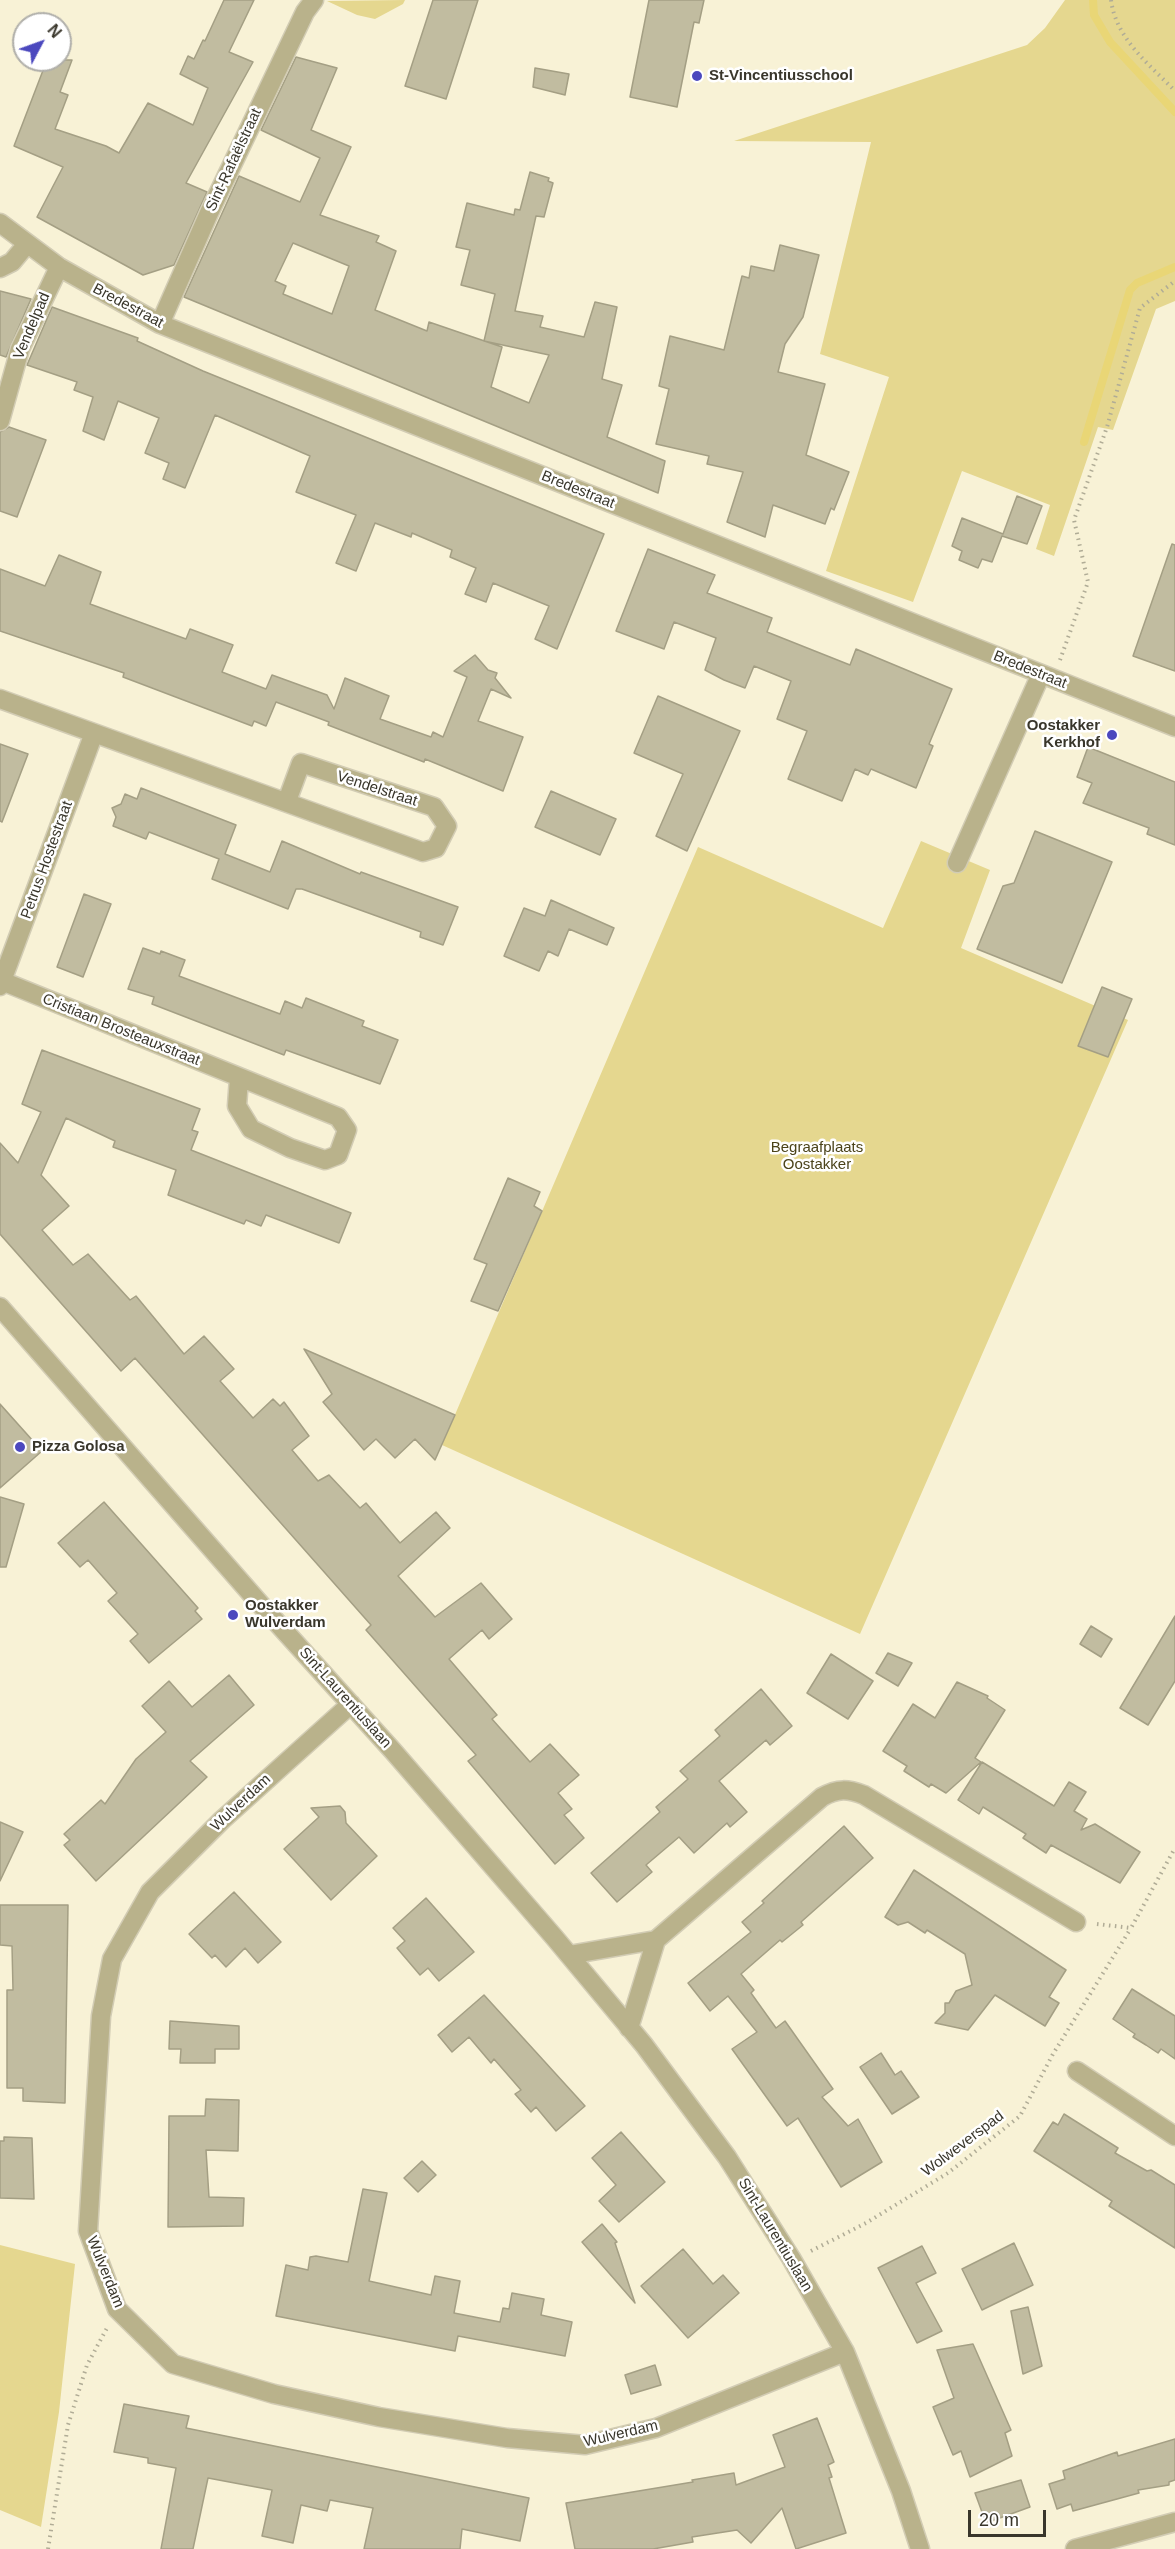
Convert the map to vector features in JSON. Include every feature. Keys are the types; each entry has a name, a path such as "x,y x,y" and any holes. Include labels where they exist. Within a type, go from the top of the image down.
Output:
{"street":[{"name":"Sint-Rafaëlstraat","path":"160,324 263,96 305,12 314,0"},
{"name":"Bredestraat","path":"0,223 59,267 160,324 1175,727"},
{"path":"0,268 12,262 27,244"},
{"name":"Vendelpad","path":"0,421 20,349 59,267"},
{"path":"957,863 1049,677"},
{"name":"Vendelstraat","path":"0,699 423,852 436,848 447,826 434,807 301,763 287,801"},
{"name":"Petrus Hostestraat","path":"1,983 94,734"},
{"name":"Cristiaan Brosteauxstraat","path":"1,983 338,1117 347,1130 338,1155 325,1160 290,1148 251,1129 237,1106 239,1078"},
{"name":"Sint-Laurentiuslaan","path":"0,1307 261,1605 351,1704 569,1955 629,2028 727,2157 791,2258 845,2352 901,2492 920,2549"},
{"name":"Wulverdam","path":"351,1704 222,1820 150,1892 112,1959 101,2016 88,2231 117,2309 173,2364 274,2394 379,2417 507,2438 585,2445 656,2428 845,2352"},
{"path":"569,1955 656,1940 822,1797 833,1791 849,1789 864,1795 1076,1922"},
{"path":"629,2028 656,1940"},
{"path":"1077,2071 1175,2136"},
{"path":"1075,2549 1175,2522"}],"path":[{"path":"1111,0 1113,16 1132,47 1175,91"},
{"path":"1049,677 1088,582 1074,520 1107,427 1140,308 1175,281"},
{"name":"Wolweverspad","path":"791,2258 825,2246 948,2173 1020,2116 1053,2054 1131,1928 1175,1848"},
{"path":"1076,1922 1131,1928"},
{"path":"48,2549 68,2425 87,2365 117,2309"}],"green space":[{"path":"405,0 403,4 375,19 357,15 327,1"},
{"path":"1065,0 1175,0 1175,301 1156,309 1113,430 1098,427 1054,556 1036,549 1050,505 962,471 913,602 826,571 889,377 820,354 871,142 734,141 1027,45 1045,28"},
{"name":"Begraafplaats Oostakker","path":"921,841 990,870 961,948 1128,1020 860,1634 442,1445 698,847 883,928"},
{"path":"0,2245 75,2264 59,2412 41,2527 0,2510"}],"building":[{"path":"224,0 254,0 229,52 253,62 186,183 207,192 174,265 143,275 37,217 63,167 14,146 42,72 68,72 60,92 68,95 55,129 106,146 119,153 148,103 193,125 208,88 180,74 188,56 194,59 203,40 205,41"},
{"path":"433,0 478,0 446,99 405,86"},
{"path":"649,0 704,0 699,23 694,22 677,107 630,97"},
{"path":"296,57 337,68 311,130 351,147 320,215 379,236 376,242 396,251 375,310 427,331 429,322 484,341 495,294 461,285 470,250 456,247 467,203 514,215 515,209 520,210 530,172 549,178 548,181 553,183 544,217 536,216 515,311 543,316 540,327 584,337 595,302 617,307 602,379 622,385 607,437 665,461 658,493 184,297 239,176 300,202 320,158 261,130","holes":["293,243 349,266 332,314 283,294 286,286 275,281","485,341 549,355 529,403 491,387 502,347"]},
{"path":"535,68 569,74 565,95 533,87"},
{"path":"780,245 819,255 803,317 785,344 778,372 825,384 806,455 849,472 834,510 831,508 825,524 773,505 765,537 727,522 743,472 707,464 709,456 656,444 669,389 659,386 670,336 724,350 742,276 749,278 751,266 774,271"},
{"path":"0,291 31,299 6,357 0,355"},
{"path":"52,307 138,338 137,341 203,371 604,534 557,649 535,639 549,606 493,583 486,602 465,594 476,568 450,557 452,550 412,533 411,537 375,523 356,571 336,563 356,515 296,492 310,456 215,415 185,488 163,479 169,463 145,453 159,418 118,401 104,440 83,431 93,397 74,390 77,382 27,365"},
{"path":"9,427 46,440 17,517 0,511 0,432"},
{"path":"1017,496 1042,506 1027,544 1002,536 992,562 982,559 978,568 959,560 962,551 952,546 962,518 1003,534"},
{"path":"1172,544 1175,545 1175,671 1133,656"},
{"path":"648,549 715,575 707,593 772,618 767,632 850,665 856,649 952,689 929,744 933,746 916,788 871,769 868,775 855,769 842,801 788,779 807,731 777,719 791,681 754,666 745,688 724,680 705,670 716,638 674,622 664,649 616,631"},
{"path":"59,555 101,572 90,604 186,639 190,629 233,645 222,672 266,689 272,675 327,695 334,709 345,678 389,696 380,719 431,737 433,732 443,737 467,677 454,671 475,655 488,670 497,673 495,678 511,698 491,689 478,721 523,737 503,791 425,759 424,762 328,725 329,722 276,702 266,726 254,721 252,726 123,677 124,673 0,631 0,569 45,586"},
{"path":"658,696 740,731 687,851 656,836 683,774 634,753"},
{"path":"0,744 28,754 2,822 0,821"},
{"path":"1088,747 1175,782 1175,845 1147,834 1149,828 1083,803 1092,783 1077,777"},
{"path":"141,788 236,825 225,854 270,872 282,841 360,874 361,872 458,907 443,945 420,937 421,932 302,889 296,889 288,909 212,879 219,859 149,832 146,839 113,826 116,817 112,808 121,804 125,794 137,799"},
{"path":"551,791 616,819 600,855 535,827"},
{"path":"1035,831 1112,862 1062,983 977,949 1003,886 1014,883"},
{"path":"84,894 111,904 83,977 57,967"},
{"path":"551,900 614,928 607,945 569,929 558,956 548,951 539,971 504,956 524,908 545,916"},
{"path":"143,948 160,954 161,951 185,960 179,976 280,1014 285,1001 302,1008 306,998 364,1021 362,1026 398,1040 380,1084 286,1050 284,1055 152,1004 154,997 128,989"},
{"path":"1102,987 1132,999 1108,1057 1078,1046"},
{"path":"42,1050 200,1109 192,1130 198,1132 191,1150 351,1213 339,1243 266,1215 261,1226 246,1220 244,1224 168,1195 176,1170 113,1147 115,1141 66,1118 41,1175 69,1206 42,1230 73,1265 88,1254 130,1300 136,1296 184,1354 204,1336 234,1369 220,1381 253,1418 273,1399 280,1406 284,1402 309,1436 292,1450 318,1481 329,1475 360,1508 366,1503 400,1543 436,1512 450,1528 398,1576 435,1617 481,1583 512,1619 489,1639 482,1630 449,1659 497,1715 492,1719 530,1762 550,1744 579,1775 558,1793 572,1809 564,1815 584,1838 555,1864 468,1761 476,1755 366,1630 371,1625 135,1358 121,1371 0,1234 0,1143 18,1163 41,1112 22,1104"},
{"path":"508,1178 540,1192 534,1206 542,1211 498,1311 471,1301 487,1264 474,1259"},
{"path":"304,1349 455,1415 435,1460 415,1439 395,1458 376,1439 364,1450 323,1402 332,1394"},
{"path":"0,1404 42,1451 0,1488"},
{"path":"0,1497 24,1504 6,1567 0,1567"},
{"path":"104,1502 198,1608 195,1611 202,1619 149,1663 130,1641 138,1634 108,1601 117,1593 88,1560 80,1567 58,1543"},
{"path":"1175,1616 1175,1681 1148,1725 1120,1708"},
{"path":"1091,1626 1112,1639 1101,1657 1080,1644"},
{"path":"888,1653 912,1663 898,1686 876,1673"},
{"path":"831,1654 873,1681 848,1719 807,1693"},
{"path":"229,1675 254,1705 190,1761 207,1777 96,1881 64,1845 70,1840 64,1834 101,1800 105,1804 136,1759 166,1732 142,1706 169,1681 192,1707"},
{"path":"957,1682 988,1696 987,1698 1005,1710 975,1758 981,1762 946,1793 931,1784 929,1787 904,1771 907,1766 883,1751 913,1704 935,1718"},
{"path":"761,1689 792,1726 770,1745 766,1740 719,1781 747,1812 730,1827 727,1823 694,1853 679,1837 646,1865 652,1872 617,1902 591,1873 660,1812 656,1807 688,1779 680,1771 720,1736 715,1730"},
{"path":"982,1762 1054,1806 1069,1782 1086,1792 1074,1811 1087,1819 1081,1830 1095,1824 1140,1852 1120,1883 1051,1845 1046,1853 1023,1838 1026,1834 983,1807 979,1814 958,1800"},
{"path":"340,1806 345,1812 346,1823 377,1856 331,1900 284,1849 319,1817 311,1808"},
{"path":"0,1822 23,1832 0,1881"},
{"path":"844,1826 873,1858 801,1922 803,1925 782,1942 780,1940 741,1974 754,1990 751,1993 776,2028 785,2021 833,2089 822,2097 848,2126 858,2119 882,2162 841,2187 798,2118 787,2126 732,2049 757,2032 728,1996 710,2011 688,1983 751,1932 742,1922"},
{"path":"914,1870 1066,1970 1049,1997 1059,2003 1045,2026 995,1995 968,2030 935,2023 945,2013 945,2003 949,2003 956,1991 972,1985 965,1954 927,1930 925,1933 908,1922 898,1925 885,1917"},
{"path":"234,1892 281,1942 258,1963 245,1948 226,1967 215,1955 212,1958 189,1934"},
{"path":"426,1898 474,1952 439,1981 428,1968 420,1975 397,1948 405,1941 393,1928"},
{"path":"0,1905 68,1905 65,2103 23,2101 23,2088 7,2088 7,1990 13,1990 12,1946 0,1945"},
{"path":"1132,1989 1175,2016 1175,2059 1161,2049 1158,2053 1133,2037 1135,2034 1113,2019"},
{"path":"484,1995 585,2106 556,2131 536,2107 531,2112 515,2094 521,2090 494,2059 491,2063 469,2037 452,2052 438,2035"},
{"path":"170,2021 239,2026 239,2049 215,2049 215,2063 180,2063 181,2049 169,2049"},
{"path":"881,2053 895,2075 901,2071 919,2097 892,2114 860,2067"},
{"path":"206,2099 239,2100 238,2151 206,2150 209,2197 244,2198 243,2226 168,2227 169,2116 205,2116"},
{"path":"1064,2114 1118,2148 1115,2153 1147,2171 1151,2170 1175,2185 1175,2248 1109,2206 1112,2201 1034,2151 1053,2122 1058,2125"},
{"path":"621,2132 665,2182 619,2222 599,2201 616,2185 592,2158"},
{"path":"4,2137 32,2138 34,2199 0,2198 0,2141 4,2141"},
{"path":"422,2161 436,2175 418,2192 404,2178"},
{"path":"363,2189 387,2193 369,2281 431,2295 435,2276 460,2281 454,2313 500,2322 503,2308 509,2309 512,2293 544,2299 541,2315 572,2322 565,2356 458,2336 455,2351 276,2316 286,2265 308,2270 310,2257 316,2256 348,2262"},
{"path":"602,2224 617,2242 615,2243 635,2303 582,2242"},
{"path":"1014,2243 1033,2285 982,2310 962,2269"},
{"path":"922,2246 936,2273 916,2283 942,2331 917,2343 878,2268"},
{"path":"683,2249 713,2284 723,2275 739,2293 688,2338 641,2286"},
{"path":"1028,2307 1042,2366 1023,2374 1011,2311"},
{"path":"973,2344 1011,2430 1005,2433 1012,2456 970,2477 961,2451 953,2455 933,2407 954,2398 937,2350"},
{"path":"655,2365 661,2385 631,2394 625,2375"},
{"path":"124,2404 189,2416 186,2428 529,2498 520,2541 462,2529 460,2549 364,2549 373,2508 330,2500 327,2511 301,2505 293,2543 262,2536 272,2490 208,2478 193,2549 161,2549 176,2468 148,2463 148,2458 114,2452"},
{"path":"817,2418 834,2462 828,2465 832,2477 829,2478 846,2533 796,2549 782,2508 751,2543 737,2530 692,2537 693,2542 653,2549 575,2549 566,2503 734,2473 736,2485 785,2467 773,2435"},
{"path":"1175,2439 1175,2480 1169,2482 1169,2485 1138,2490 1139,2493 1073,2511 1071,2504 1057,2509 1049,2484 1065,2479 1063,2471 1117,2452 1118,2456"},
{"path":"1021,2480 1030,2507 986,2523 975,2493"}],"waterway":[{"path":"1093,0 1094,15 1110,42 1175,112"},
{"path":"1084,442 1130,290 1137,283 1175,267"}],"place":[{"name":"St-Vincentiusschool","path":"697,76"},
{"name":"Oostakker Kerkhof","path":"1112,735"},
{"name":"Pizza Golosa","path":"20,1447"},
{"name":"Oostakker Wulverdam","path":"233,1615"}]}
